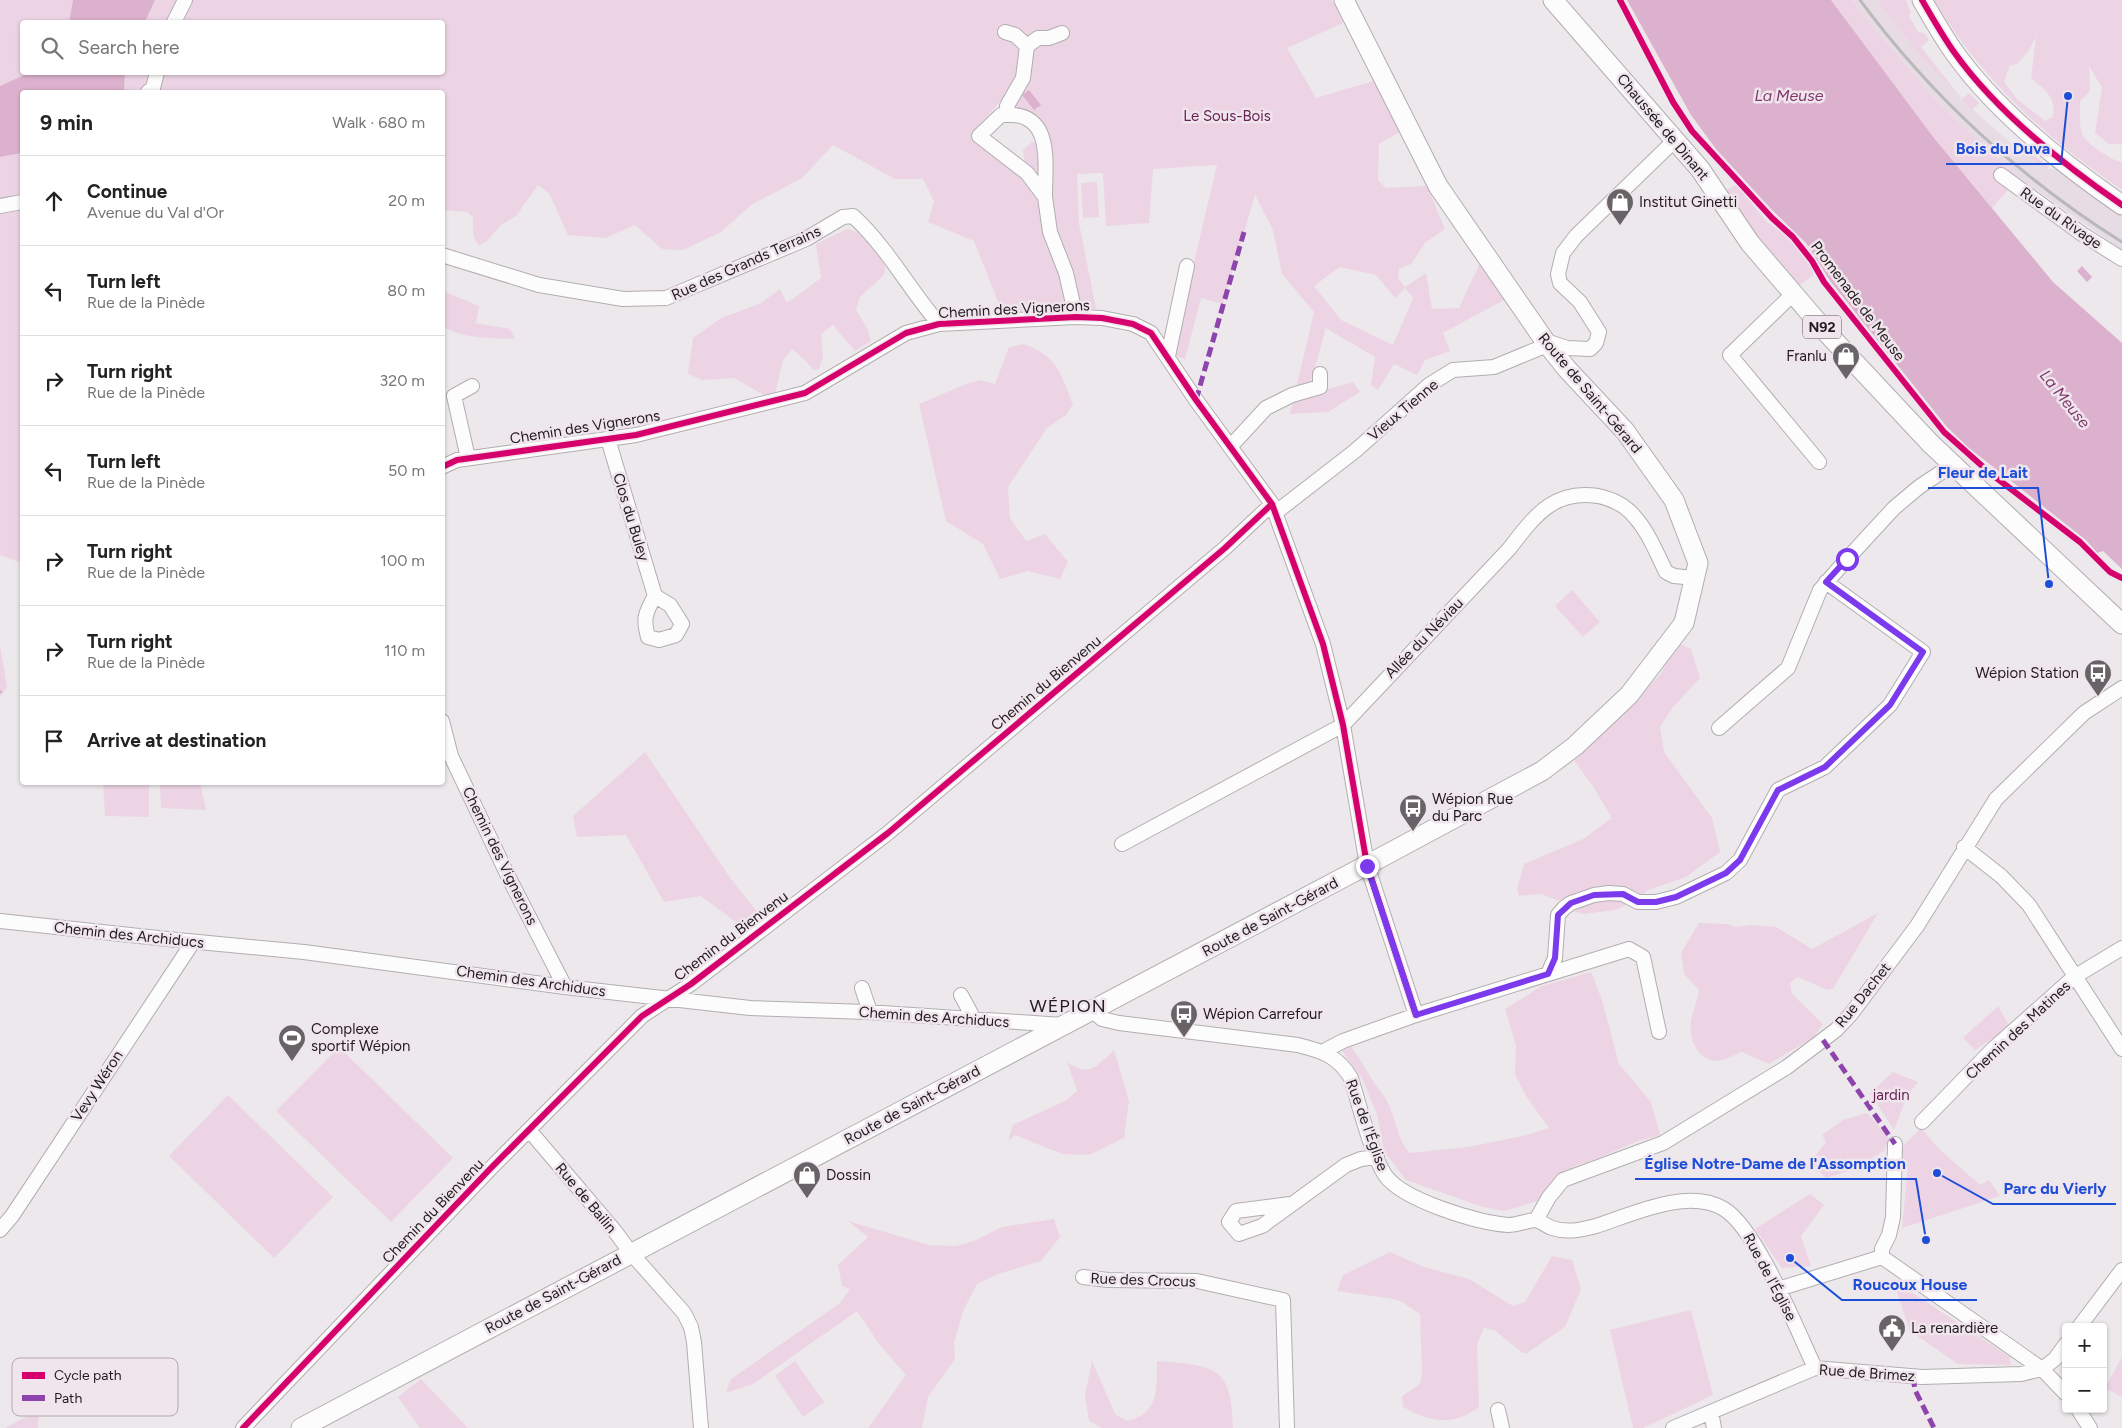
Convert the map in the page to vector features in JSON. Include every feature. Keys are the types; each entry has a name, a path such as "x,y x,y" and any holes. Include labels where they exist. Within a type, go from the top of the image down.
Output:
{"main road":[{"name":"Route de Saint-Gérard","path":"301,1428 1367,866 1542,771 1575,746 1629,695 1684,623 1698,563 1674,500 1625,431 1546,344 1438,186 1344,0"},
{"name":"Chaussée de Dinant","path":"1554,0 1700,169 1750,243 1846,353 1952,464 2122,624"},
{"path":"1922,0 1954,52 1986,90 2047,148 2122,205"}],"street":[{"path":"175,20 185,0"},
{"path":"1005,32 1015,35 1027,46"},
{"path":"1008,114 1007,106 1023,78 1027,46 1038,38 1049,38 1062,33"},
{"path":"150,90 156,75"},
{"path":"1045,197 1026,172 979,136 1001,115 1023,116 1039,127 1045,145 1045,197 1050,232 1066,273 1076,317"},
{"path":"1546,344 1552,343 1575,349 1590,349 1596,343 1598,332 1594,322 1580,302 1560,283 1558,274 1563,253 1576,236 1675,140"},
{"name":"Rue du Rivage","path":"2002,176 2082,234 2122,259"},
{"path":"0,206 20,202"},
{"name":"Rue des Grands Terrains","path":"445,256 539,286 623,299 666,298 806,239 842,218 853,216 873,234 918,299 939,324"},
{"path":"1168,356 1187,266"},
{"path":"1794,294 1730,355 1818,462"},
{"name":"Chemin des Vignerons","path":"445,466 457,460 468,458 636,435 805,393 906,334 939,324 1076,317 1102,318 1133,324 1151,333 1273,508 1323,644 1343,725 1367,866 1416,1015"},
{"name":"Vieux Tienne","path":"1273,508 1355,451 1429,385 1453,370 1494,367 1541,348 1546,344"},
{"path":"1230,447 1266,408 1292,395 1320,387 1320,374"},
{"path":"468,458 454,396 472,386"},
{"name":"Clos du Buley","path":"608,438 655,596"},
{"path":"1719,728 1788,668 1820,590 1826,582 1894,508 1919,487 1952,464"},
{"name":"Allée du Néviau","path":"1122,844 1343,725 1509,549 1534,519 1544,509 1559,499 1571,495 1587,495 1604,497 1624,506 1640,523 1666,572 1674,576 1694,578"},
{"name":"Chemin du Bienvenu","path":"243,1428 489,1170 642,1016 691,984 888,833 1273,508"},
{"path":"1548,974 1555,958 1558,915 1564,908 1579,900 1609,893 1623,894 1638,902 1656,902 1676,897 1726,873 1740,860 1778,790 1825,767 1890,705 1923,652 1826,582"},
{"name":"Rue Dachet","path":"1536,1220 1549,1197 1563,1180 1663,1143 1787,1067 1836,1030 1851,1014 1917,926 1964,847 1996,799 2084,713 2122,688"},
{"name":"Chemin des Vignerons","path":"445,733 451,756 510,880 565,987"},
{"path":"1964,847 2002,876 2029,905 2074,978 2122,1049"},
{"name":"Chemin des Archiducs","path":"0,921 304,952 565,987 750,1008 870,1012 1064,1025"},
{"name":"Vevy Wéron","path":"0,1230 12,1216 193,942"},
{"path":"1324,1051 1343,1041 1416,1015 1629,948 1643,957 1658,1032"},
{"name":"Chemin des Matines","path":"1922,1122 1993,1049 2074,978 2122,948"},
{"path":"862,988 870,1012"},
{"path":"961,995 974,1019"},
{"name":"Rue de l'Église","path":"1092,1010 1102,1018 1119,1023 1298,1045 1324,1051 1342,1066 1351,1078 1383,1172 1406,1194 1457,1213 1510,1225 1536,1220 1552,1228 1573,1231 1662,1204 1702,1202 1722,1208 1746,1230 1778,1288 1815,1368"},
{"name":"Rue de Bailin","path":"529,1130 614,1230 631,1254 677,1304 691,1326 701,1428"},
{"path":"1882,1257 1882,1249 1890,1235 1894,1217 1896,1144"},
{"path":"1290,1204 1346,1165 1361,1159 1377,1157"},
{"path":"1778,1288 1882,1257"},
{"path":"1882,1257 2042,1369 2062,1390"},
{"path":"2082,1323 2122,1270"},
{"name":"Rue des Crocus","path":"1083,1277 1108,1280 1197,1281 1283,1300 1287,1428"},
{"path":"2042,1369 2055,1359 2062,1349"},
{"name":"Rue de Brimez","path":"1672,1428 1815,1368 1922,1377 2021,1374 2042,1369"},
{"path":"1498,1410 1502,1428"},
{"path":"1711,1412 1714,1428"},
{"path":"2081,1413 2090,1428"}],"shaded area":[{"path":"1852,0 1876,0 1923,59 1962,100 2023,154 2047,169 2075,169 2122,205 2122,250 2019,178 1939,104"}],"green space":[{"path":"0,0 73,0 69,20 20,20 20,75 26,75 0,86"},
{"name":"Le Sous-Bois","path":"155,0 1331,0 1335,4 1343,23 1287,48 1316,98 1377,80 1400,132 1379,144 1378,180 1386,188 1427,186 1445,229 1425,243 1411,264 1399,269 1398,278 1405,287 1426,273 1432,309 1459,308 1484,254 1513,295 1443,333 1450,351 1425,360 1417,375 1394,364 1378,390 1371,385 1375,357 1326,328 1307,395 1353,382 1360,392 1328,412 1290,414 1314,312 1282,274 1273,230 1255,195 1223,304 1201,298 1185,359 1172,355 1217,165 1153,169 1149,223 1106,226 1103,173 1077,174 1079,223 1096,309 1004,317 974,241 928,222 934,201 923,179 895,179 833,145 802,178 751,205 721,232 683,250 662,249 635,225 605,238 568,235 549,193 538,185 516,216 501,225 486,242 478,245 473,234 473,217 467,212 445,210 445,90 124,90 125,75 445,75 445,20 146,20","holes":["1005,96 1009,115 1039,127 1045,145 1032,142 1023,150 1026,172 973,132","1340,267 1376,275 1395,298 1405,288 1413,298 1393,345 1341,320 1314,286"]},
{"path":"1831,0 1852,0 1939,104 2019,178 1992,208 1934,138"},
{"path":"1876,0 1906,0 1911,13 1909,16 1918,32 1924,33 1929,40 1921,47 1962,99 1969,93 1979,103 1972,110 1923,59"},
{"path":"1934,0 2122,0 2122,144 2109,144 2095,133 2102,88 2089,66 2090,91 2080,101 2080,125 2083,136 2087,141 2101,152 2122,162 2122,190 2068,150 2018,106 1972,56","holes":["2036,37 2031,78 2049,95 2053,105 2053,117 2045,121 2017,99 2004,82 2010,65 2017,64 2027,53"]},
{"path":"2023,147 2049,167 2047,169 2023,154"},
{"path":"20,153 20,562 0,555 0,157"},
{"path":"1097,182 1099,217 1083,218 1081,183"},
{"path":"1737,185 1766,221 1789,238 1799,249 1814,275 1798,286 1755,235 1724,191"},
{"path":"847,229 867,235 885,267 884,275 860,297 856,310 868,330 871,341 855,351 833,325 821,334 823,357 819,369 813,370 792,349 783,360 775,394 764,395 734,378 702,380 688,374 693,338 721,318 761,303 780,289 787,303 821,278 816,244"},
{"path":"445,292 479,306 476,323 510,329 515,339 468,336 445,327"},
{"path":"1024,344 1044,354 1051,360 1061,374 1073,404 1066,415 1047,428 1008,487 1010,518 1026,541 1045,534 1068,562 1060,579 1028,571 1000,579 983,544 946,521 919,404 980,380 995,384 1009,347"},
{"path":"1572,590 1600,622 1583,637 1555,606"},
{"path":"1678,643 1691,649 1700,678 1673,707 1660,727 1664,752 1712,818 1720,852 1686,877 1648,890 1635,901 1615,910 1583,914 1569,910 1562,902 1541,894 1519,896 1517,889 1524,864 1583,839 1612,818 1574,760 1660,675"},
{"path":"0,645 7,687 0,696"},
{"path":"645,752 731,879 762,918 748,931 701,896 664,902 626,835 577,837 573,816"},
{"path":"103,785 149,785 149,817 105,816"},
{"path":"160,785 200,785 206,810 161,808"},
{"path":"1878,913 1833,989 1827,990 1798,977 1790,983 1792,994 1823,1024 1814,1037 1769,1064 1742,1052 1716,1061 1703,1056 1698,1051 1692,1038 1691,1023 1699,990 1684,974 1681,953 1699,923 1728,924 1735,927 1752,925 1776,927 1812,949"},
{"path":"1591,972 1602,1000 1619,1064 1651,1102 1660,1135 1638,1141 1575,1166 1552,1183 1538,1201 1504,1211 1483,1207 1406,1180 1384,1151 1377,1114 1362,1078 1342,1051 1349,1044 1384,1095 1402,1142 1410,1153 1468,1147 1523,1136 1549,1128 1526,1096 1515,1074 1516,1046 1505,1009 1542,986"},
{"path":"1998,1006 2010,1027 1975,1050 1963,1038"},
{"path":"339,1047 453,1158 391,1222 276,1111"},
{"path":"1114,1050 1129,1101 1124,1138 1089,1155 1062,1154 1015,1135 1008,1141 1013,1125 1065,1101 1077,1091 1067,1062 1081,1069 1092,1068"},
{"name":"jardin","path":"1893,1072 1918,1082 1907,1096 1894,1130 1870,1093"},
{"path":"228,1095 333,1197 274,1258 169,1156"},
{"name":"jardin","path":"1867,1113 1889,1138 1884,1151 1854,1169 1826,1178 1810,1162 1826,1142 1822,1135 1843,1120"},
{"path":"1921,1128 1938,1148 1980,1185 1989,1180 2000,1196 1902,1228 1908,1166 1901,1166 1902,1147"},
{"path":"1810,1194 1824,1205 1801,1236 1811,1266 1782,1268 1755,1229"},
{"path":"1054,1219 1060,1237 1041,1261 998,1274 977,1284 964,1309 954,1342 955,1359 928,1397 922,1428 868,1428 906,1375 879,1344 857,1311 753,1384 726,1393 731,1379 840,1303 850,1289 842,1286 838,1265 868,1237 848,1221 929,1245 956,1246 974,1241 1002,1227"},
{"path":"1390,1252 1424,1267 1469,1279 1513,1306 1525,1302 1552,1256 1572,1260 1581,1289 1565,1327 1527,1353 1523,1353 1494,1330 1484,1328 1477,1344 1479,1407 1460,1418 1450,1420 1432,1419 1403,1407 1402,1396 1420,1384 1422,1372 1420,1314 1394,1299 1337,1291 1343,1275"},
{"path":"1893,1280 2010,1357 2011,1365 1958,1364 1910,1331"},
{"path":"1691,1310 1713,1395 1643,1428 1633,1428 1610,1330"},
{"path":"2122,1357 2122,1397 2107,1389 2107,1384"},
{"path":"795,1361 824,1402 803,1417 775,1376"},
{"path":"1092,1361 1115,1414 1127,1421 1137,1418 1151,1406 1156,1390 1157,1361 1192,1365 1216,1372 1229,1391 1233,1428 1102,1428 1089,1421 1085,1395"},
{"path":"421,1379 468,1428 420,1428 398,1397"},
{"path":"28,1416 39,1416 38,1428 5,1428"}],"water":[{"path":"73,0 155,0 146,20 69,20"},
{"name":"La Meuse","path":"1627,0 1831,0 1934,138 2053,282 2122,343 2122,569 2103,551 2097,553 2086,540 1969,448 1947,427 1831,282 1806,243 1772,210 1716,149 1691,115"},
{"path":"24,75 125,75 124,90 20,90 20,153 0,157 0,86"},
{"path":"1029,90 1041,105 1034,110 1022,95"},
{"path":"2082,266 2092,277 2087,282 2077,271"}],"railway":[{"path":"1860,0 1917,69 1947,102 1980,133 2048,191 2122,242"}],"marked path":[{"path":"1196,400 1244,232"},
{"path":"1823,1040 1895,1144"},
{"path":"1913,1377 1915,1390 1934,1428"}],"cycle path":[{"name":"Promenade de Meuse","path":"1620,0 1673,102 1692,131 1772,218 1793,237 1812,261 1824,282 1944,432 1990,473 2080,542 2110,572 2122,578"},
{"path":"1922,0 1954,52 1989,95 2054,154 2122,205"},
{"path":"445,466 457,460 636,435 805,393 906,333 939,324 1076,317 1102,318 1133,324 1151,333 1196,400 1272,504 1323,644 1343,725 1367,865 1416,1015"},
{"path":"243,1428 489,1170 642,1016 691,984 888,833 1225,548 1272,504"}],"place":[{"name":"Bois du Duva","path":"2068,96"},
{"name":"Institut Ginetti","path":"1620,226"},
{"name":"Franlu","path":"1846,380"},
{"name":"Fleur de Lait","path":"2049,584"},
{"name":"Wépion Station","path":"2098,697"},
{"name":"Wépion Rue du Parc","path":"1413,832"},
{"name":"Wépion Carrefour","path":"1184,1038"},
{"name":"Complexe sportif Wépion","path":"292,1062"},
{"name":"Parc du Vierly","path":"1937,1173"},
{"name":"Dossin","path":"807,1199"},
{"name":"Église Notre-Dame de l'Assomption","path":"1926,1240"},
{"name":"Roucoux House","path":"1790,1258"},
{"name":"La renardière","path":"1892,1352"}],"district":[{"name":"WÉPION","path":"1068,1006"}],"route":[{"path":"1367,866 1416,1015 1548,974 1555,958 1558,915 1571,903 1594,895 1609,893 1623,894 1638,902 1656,902 1676,897 1726,873 1740,860 1778,790 1825,767 1850,741 1890,705 1923,652 1826,582 1847,559"}]}
